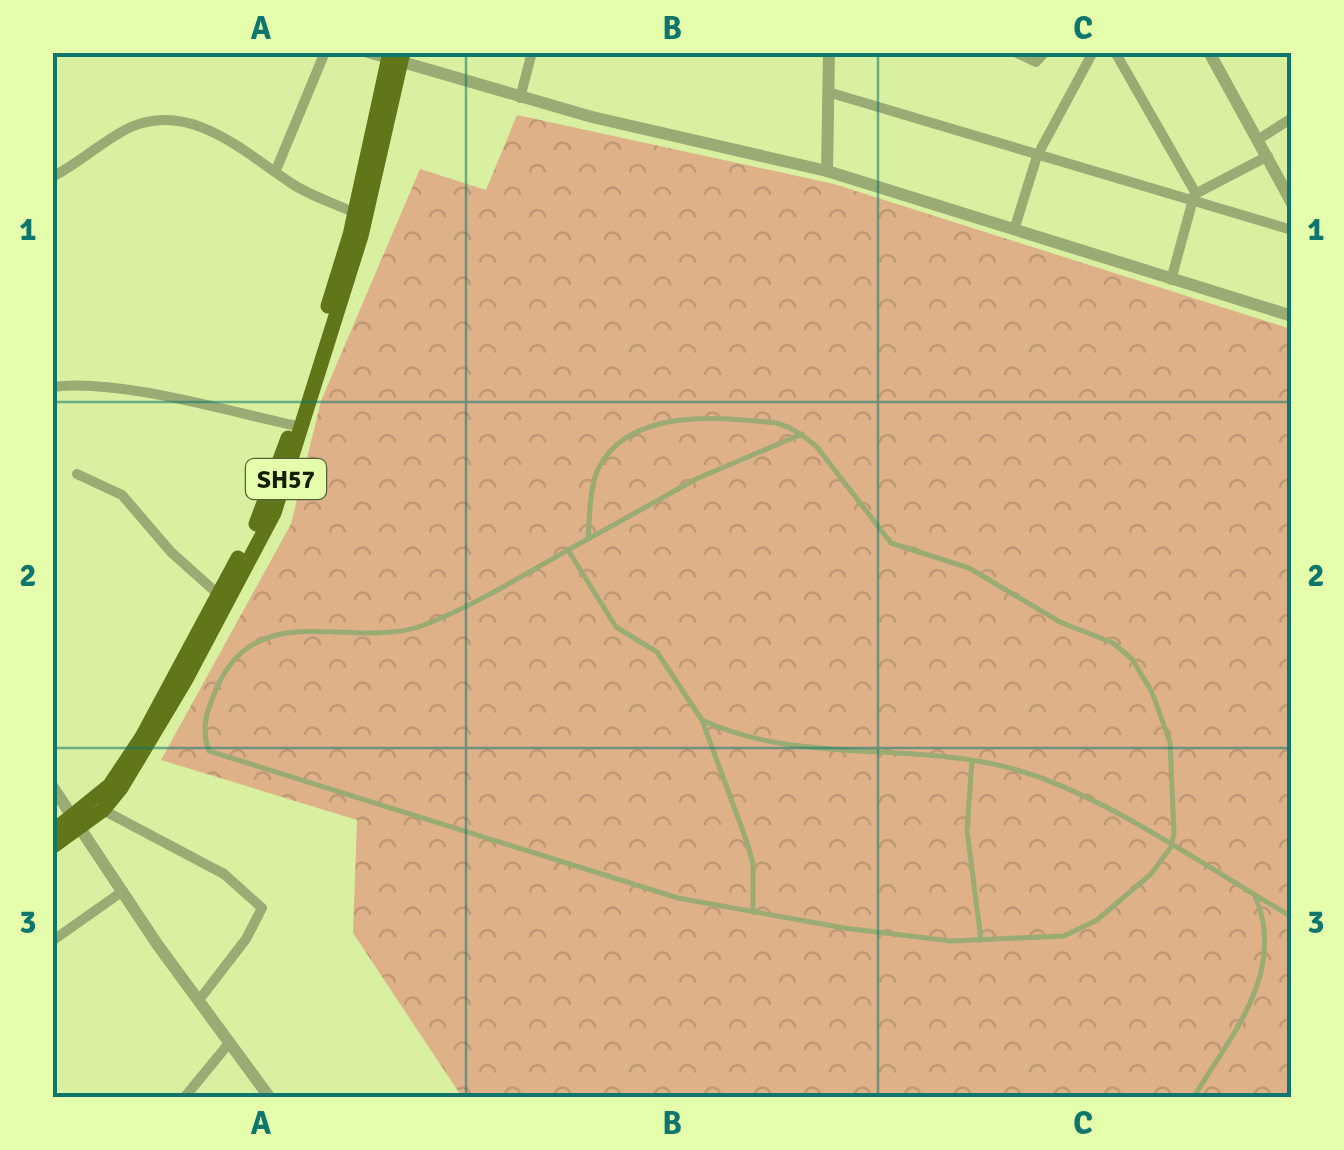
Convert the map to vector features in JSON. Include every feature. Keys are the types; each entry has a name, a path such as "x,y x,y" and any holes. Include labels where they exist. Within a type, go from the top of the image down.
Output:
{"main road":[{"name":"SH57","path":"52,847 110,784 142,737 262,514 355,212 396,57"},
{"name":"SH57","path":"52,832 103,810 151,742 274,513 361,236 396,57"}],"street":[{"path":"276,170 325,52"},
{"path":"368,52 396,57 520,98 827,170 1292,316"},
{"path":"520,98 532,52"},
{"path":"827,170 828,52"},
{"path":"1014,52 1036,62 1045,52"},
{"path":"1014,230 1038,156 1094,52"},
{"path":"1114,52 1194,198 1172,280"},
{"path":"1210,52 1292,203"},
{"path":"828,92 1292,230"},
{"path":"1259,139 1292,118"},
{"path":"52,177 134,126 154,122 196,124 276,170 288,182 355,212"},
{"path":"1194,198 1268,156"},
{"path":"52,387 83,386 156,397 292,425"},
{"path":"76,474 122,495 171,552 218,595"},
{"path":"52,786 270,1098"},
{"path":"103,810 224,874 262,908 246,939 199,1000"},
{"path":"52,942 123,891"},
{"path":"184,1098 230,1042"}],"lane":[{"path":"588,539 596,473 607,455 650,424 752,420 777,423 802,434 817,447 891,543 969,568 1060,622 1112,643 1132,659 1152,692 1170,742 1176,818 1171,847 1151,874 1097,920 1064,936 951,941 678,898 210,750 205,719 216,687 232,663 254,645 272,636 315,628 402,630 423,626 568,550 696,480 802,434"},
{"path":"568,550 616,627 657,652 702,720 753,864 753,912"},
{"path":"702,720 765,740 972,761 1054,783 1292,917"},
{"path":"972,761 966,830 981,940"},
{"path":"1193,1098 1254,999 1265,928 1255,896"}],"green space":[{"path":"517,115 834,184 1291,329 1291,1097 462,1097 353,933 357,820 161,760 291,524 321,401 420,169 486,190"}]}
